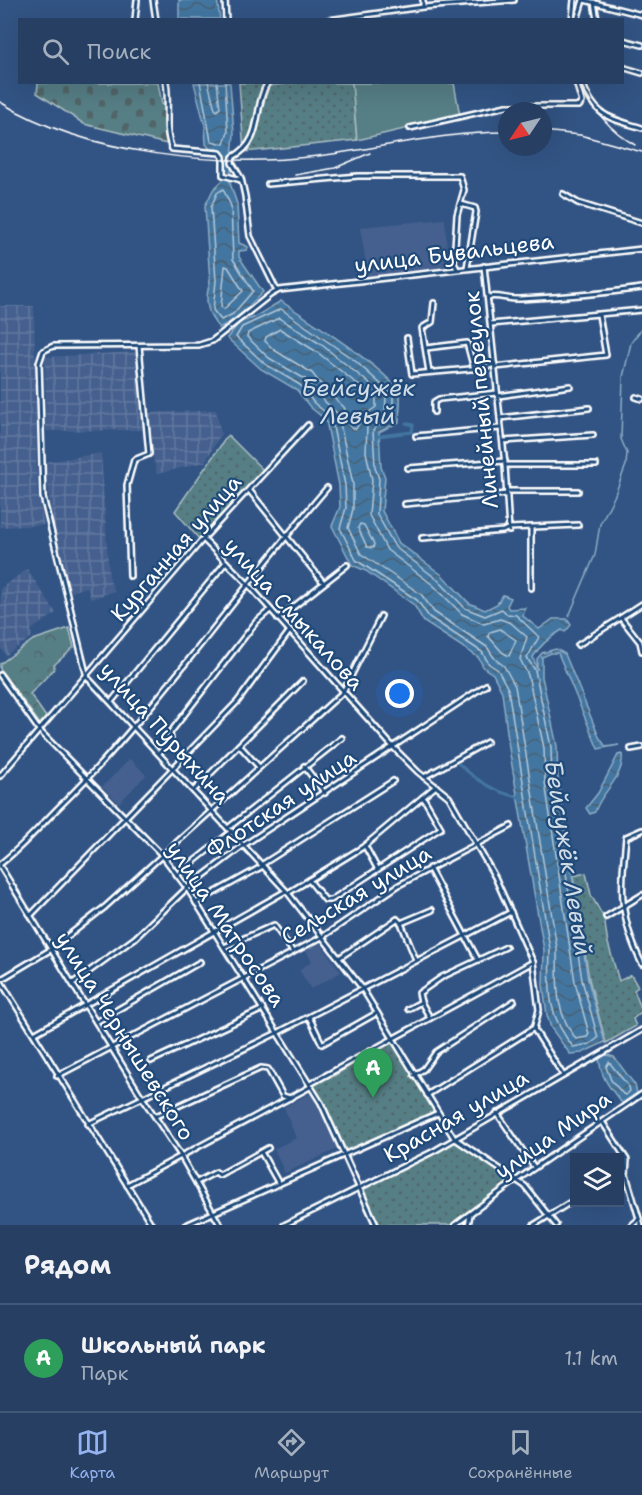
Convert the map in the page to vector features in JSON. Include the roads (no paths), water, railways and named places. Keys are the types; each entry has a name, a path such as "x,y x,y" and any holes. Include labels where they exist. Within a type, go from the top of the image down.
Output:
{"street":[{"path":"135,18 137,0"},
{"path":"153,0 156,18"},
{"path":"225,0 226,18"},
{"path":"423,0 423,7"},
{"path":"343,18 423,7 514,0"},
{"path":"572,18 574,0"},
{"path":"578,18 584,0 642,15"},
{"path":"594,2 597,18"},
{"path":"624,39 642,45"},
{"path":"624,68 642,73"},
{"path":"166,84 169,102 168,138 173,150 193,149 220,153 223,157 223,176 241,180"},
{"path":"267,84 261,98 253,140 233,157 232,163 241,180 250,236 277,291"},
{"path":"410,128 506,106 579,106 582,102 577,84"},
{"path":"583,84 590,98 605,117 642,128"},
{"path":"268,184 358,176 460,176 464,190 454,263 457,269"},
{"path":"563,194 578,203 642,223"},
{"name":"Линейный переулок","path":"461,204 475,208 476,212 467,268"},
{"name":"улица Бувальцева","path":"270,295 277,291 642,249"},
{"name":"Линейный переулок","path":"484,266 505,463 509,529"},
{"path":"488,297 500,296 512,300 565,297 642,288"},
{"name":"улица Пурыхина","path":"270,295 212,341 198,345 53,346 39,357 43,496 87,677 287,892 362,988 454,1137 525,1186 556,1225"},
{"path":"429,372 422,328 432,322 434,303"},
{"path":"491,324 642,310"},
{"path":"407,338 412,374 606,355 599,315"},
{"path":"426,348 467,343 474,369"},
{"path":"130,576 127,476 134,460 149,454 139,346"},
{"path":"434,412 434,402 439,399 570,386"},
{"path":"636,397 642,399"},
{"path":"500,418 589,408"},
{"name":"Курганная улица","path":"0,777 202,539 308,425"},
{"path":"416,436 500,428"},
{"path":"502,441 593,435"},
{"path":"408,468 505,463 596,465"},
{"path":"0,865 87,779 134,726 247,583 327,488"},
{"path":"249,490 323,582"},
{"path":"405,504 507,493 578,491"},
{"path":"422,538 531,527 578,525"},
{"path":"531,527 531,588"},
{"name":"улица Смыкалова","path":"202,539 247,583 394,748 449,797 478,844 533,962 539,1010 534,1028"},
{"path":"111,702 226,562"},
{"path":"278,619 347,565"},
{"path":"578,645 642,604"},
{"path":"159,753 171,740 170,733 256,622 270,610"},
{"path":"152,1225 57,1076 0,980 50,950 105,907 343,692 381,616"},
{"path":"621,617 640,642 642,651"},
{"path":"30,915 126,819 238,701 289,632"},
{"name":"улица Матросова","path":"0,675 39,730 162,855 187,888 310,1084 345,1154 358,1190 376,1225"},
{"path":"194,790 303,681"},
{"name":"Флотская улица","path":"74,983 135,938 187,888 244,845 394,748 486,685"},
{"path":"228,828 342,738"},
{"path":"631,749 642,747 642,741"},
{"path":"424,777 487,742"},
{"path":"239,744 259,767"},
{"path":"304,766 325,793"},
{"path":"196,903 262,865 393,781"},
{"path":"34,1034 213,931 309,880 365,845 436,786"},
{"path":"309,880 328,901 441,828 423,796"},
{"name":"Сельская улица","path":"57,1076 244,980 322,937 429,868 511,826"},
{"path":"642,830 626,837 621,888 628,934 642,964"},
{"path":"177,875 232,831"},
{"path":"365,845 378,868"},
{"name":"улица Чернышевского","path":"0,865 50,950 74,983 112,1048 181,1156 220,1225"},
{"path":"429,868 478,960"},
{"path":"606,917 642,895"},
{"path":"401,923 432,910"},
{"path":"88,1124 309,1017 511,912"},
{"path":"339,958 398,920 416,961"},
{"path":"223,947 274,925 293,952"},
{"path":"430,1018 419,993 436,980 506,947"},
{"path":"96,1022 200,962"},
{"path":"127,1185 290,1098 310,1087 310,1084 392,1038 533,962"},
{"path":"414,1075 424,1069 436,1052 514,1001"},
{"path":"408,1009 421,1002"},
{"path":"151,1061 263,1009"},
{"path":"309,1017 322,1044 377,1013"},
{"path":"427,1095 531,1028 534,1028 563,1075"},
{"name":"Красная улица","path":"284,1225 434,1151 454,1137 642,1030"},
{"path":"156,1116 265,1067 284,1096 290,1098"},
{"name":"улица Мира","path":"456,1224 515,1179 603,1123 642,1094"},
{"path":"186,1225 438,1113"},
{"path":"497,1113 534,1167"},
{"path":"603,1123 627,1160 627,1171 641,1225"},
{"path":"196,1182 216,1172 219,1175 268,1148"},
{"path":"261,1152 279,1184"},
{"path":"534,1225 570,1202"},
{"path":"456,1224 467,1225 470,1214"},
{"path":"632,1225 639,1219"}],"water":[{"path":"179,0 217,0 220,18 179,18"},
{"path":"194,84 230,84 234,133 230,183 237,204 239,243 248,247 247,250 239,251 239,257 263,292 236,319 219,328 209,312 207,301 210,282 205,206 213,190 224,179 225,155 218,149 210,149 206,144 205,126"},
{"name":"Бейсужёк Левый","path":"281,301 366,360 395,386 400,395 399,422 379,432 381,467 385,477 382,511 399,543 442,575 469,603 485,610 497,604 503,595 511,598 507,606 509,609 525,608 523,616 539,629 553,619 567,619 571,625 565,632 562,630 542,645 533,657 537,670 537,659 542,653 556,649 565,654 599,737 606,747 619,745 598,749 558,653 542,657 542,677 557,746 558,780 588,980 605,1042 582,1053 570,1054 551,1028 547,1015 543,985 544,950 509,748 502,692 493,674 484,668 478,657 424,622 414,605 366,571 352,565 332,526 340,507 339,485 326,420 310,407 297,390 261,369 227,338 240,322 253,318"},
{"path":"622,754 620,770 595,812 590,814 586,808 598,793 618,755"},
{"path":"603,1054 614,1057 635,1085 637,1093 622,1103 604,1076 599,1057"}],"waterway":[{"path":"569,616 595,555 600,524 614,497 626,465 627,453 621,439 623,377 631,343 642,328"},
{"path":"379,436 412,432 413,425 406,423"},
{"path":"459,764 486,785 518,797"}],"railway":[{"path":"575,18 580,0"},
{"path":"581,84 602,118 617,133 635,145"},
{"path":"0,102 35,120 112,146 196,158 238,160 318,156 412,141 498,132"},
{"path":"552,132 580,135 642,152"},
{"path":"295,175 335,168 370,153"}],"place":[{"name":"Школьный парк","path":"373,1098"}]}
